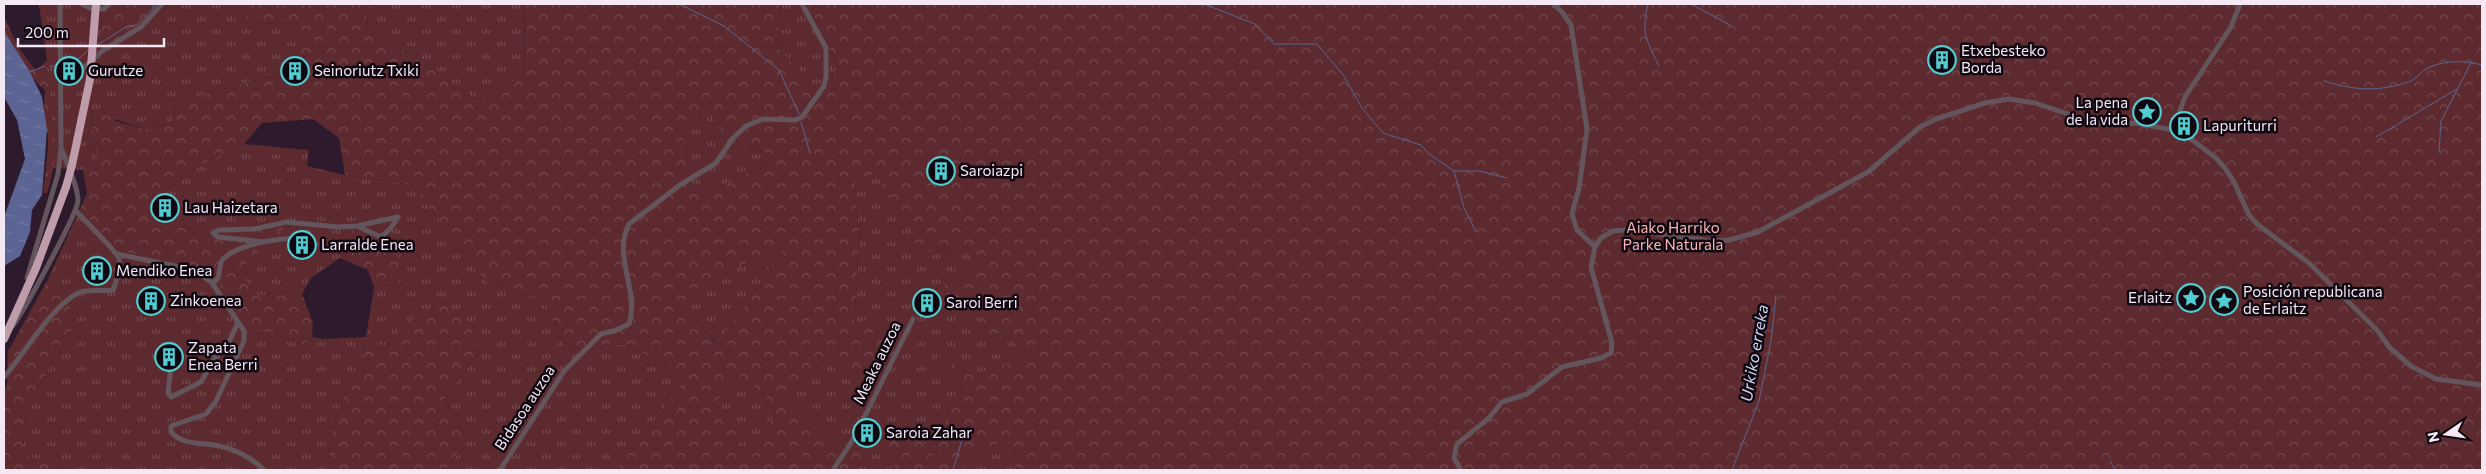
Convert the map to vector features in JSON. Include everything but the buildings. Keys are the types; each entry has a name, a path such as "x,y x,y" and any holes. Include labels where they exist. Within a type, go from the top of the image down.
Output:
{"highway":[{"path":"5,336 40,260 71,169 90,79 96,4"}],"street":[{"path":"5,336 9,320 34,261 58,174 61,148 60,4"},
{"path":"82,4 90,8 104,9 109,4"},
{"path":"60,81 71,78 102,51 140,28 162,4"},
{"name":"Bidasoa auzoa","path":"500,470 564,371 601,334 618,330 629,324 632,297 624,252 629,224 680,185 716,163 733,138 746,126 764,119 795,120 802,117 824,86 826,48 802,4"},
{"path":"1553,4 1562,12 1571,25 1587,129 1579,188 1573,205 1574,223 1577,230 1594,246"},
{"path":"2173,130 2186,97 2231,27 2240,4"},
{"path":"1461,470 1454,458 1457,444 1489,418 1502,402 1527,394 1562,367 1601,358 1610,352 1612,343 1591,267 1594,246 1601,238 1618,230 1712,241 1736,239 1758,232 1868,172 1920,128 1936,119 1985,104 2009,99 2035,103 2108,125 2136,123 2173,130 2191,139 2216,158 2234,182 2244,207 2257,224 2309,263 2377,330 2390,348 2411,366 2436,379 2482,385"},
{"path":"5,336 16,324 76,211 77,196 71,169 61,148"},
{"path":"58,174 71,169"},
{"path":"4,378 50,318 69,300 79,293 113,290 120,268 117,254 76,211"},
{"path":"264,242 218,237 213,233 219,230 254,229 286,222 339,227 357,226 398,217 381,237 357,226"},
{"path":"212,283 218,278 220,264 224,258 243,248 264,242 303,238"},
{"path":"117,254 195,270 212,283 244,331 244,340 216,401 206,414 171,426 171,432 185,443 222,446 245,456 264,470"},
{"name":"Meaka auzoa","path":"833,470 854,438 913,319"},
{"path":"171,366 168,393 171,397 201,382 214,359 230,340 238,322"}],"green space":[{"path":"39,4 113,4 102,12 100,57 150,22 167,4 242,4 249,24 295,23 305,79 267,77 175,103 172,124 144,129 91,111 97,159 83,170 53,168 52,103 42,65 47,60"},
{"path":"113,4 167,4 150,22 100,58 102,11"},
{"name":"Aiako Harriko Parke Naturala","path":"242,4 373,4 367,8 368,27 477,100 524,75 525,4 781,4 776,46 820,92 839,67 808,4 2482,4 2482,470 1017,470 1002,441 967,461 965,470 890,470 899,459 884,445 912,428 935,458 952,400 964,390 935,362 938,354 976,378 1030,352 1017,346 1009,335 987,334 975,301 955,302 943,283 978,271 967,246 921,253 876,173 854,185 860,241 854,321 908,326 879,387 830,355 783,398 838,446 846,444 860,435 872,449 856,470 616,470 686,379 628,344 565,348 546,304 495,281 490,286 412,185 345,175 339,138 313,119 262,123 244,144 196,167 157,196 161,218 174,215 180,225 208,235 281,220 287,225 238,271 257,296 292,291 302,294 313,323 312,337 303,345 269,332 249,335 220,285 197,267 146,258 115,248 80,209 87,194 83,170 97,158 91,112 110,107 115,121 144,129 172,124 175,103 267,77 304,79 295,23 249,24","holes":["710,111 731,148 764,152 769,160 735,181 690,194 684,134","783,248 737,318 716,343 681,303 733,269","738,376 763,393 775,412 758,441 753,458 741,446 747,429 734,418 724,421 711,411 728,384"]},
{"path":"373,4 525,4 524,75 477,100 368,27 367,8"},
{"path":"781,4 808,4 839,67 820,92 776,46"},
{"path":"4,16 18,47 36,71 42,65 51,96 54,112 55,146 54,162 47,193 43,193 48,149 48,134 43,127 45,90 37,83 4,36"},
{"path":"710,110 731,148 764,152 769,160 735,181 690,194 684,134"},
{"path":"244,144 309,150 307,166 345,175 412,185 490,286 495,281 546,304 565,348 628,344 687,380 616,470 445,470 468,441 444,399 481,349 406,323 386,347 366,338 362,364 344,395 330,436 329,470 69,470 22,455 29,402 75,325 66,290 48,279 80,209 115,248 146,258 197,267 220,285 249,335 269,332 303,345 312,337 323,339 366,337 374,287 399,283 343,229 340,258 311,278 302,294 292,291 257,296 237,271 286,225 281,220 208,235 161,218 157,196 196,167"},
{"path":"877,173 921,253 967,246 978,271 975,300 987,334 1009,335 1017,346 1031,352 976,378 939,355 935,362 964,390 952,401 935,458 884,445 899,459 890,470 856,470 872,449 860,435 846,444 838,446 783,398 830,355 907,326 854,322 860,241 854,185"},
{"path":"343,229 373,234 404,262 399,283 374,287 368,270 340,258"},
{"path":"783,248 737,318 717,343 680,303 733,269"},
{"path":"48,279 66,290 75,325 29,402 22,454 69,470 4,470 4,390 7,386 8,351"},
{"path":"445,303 464,317 481,349 444,399 468,441 445,470 329,470 330,436 344,395 362,364 366,337 386,347 406,323"},
{"path":"738,376 763,393 775,412 758,441 753,458 711,411 728,384"},
{"path":"1002,441 1017,470 965,470 967,461"}],"water":[{"path":"4,31 30,72 42,97 47,129 42,195 32,210 30,232 20,256 4,266 4,217 25,159 17,120 4,97"}],"waterway":[{"path":"97,45 128,26 137,25 157,4"},
{"path":"679,4 724,26 779,70 799,114"},
{"path":"1204,4 1255,24 1274,44 1317,44 1344,76 1362,108 1383,133 1421,145 1429,154 1454,171 1464,208 1476,232"},
{"path":"1648,4 1645,22 1646,36 1659,66"},
{"path":"1691,4 1730,25"},
{"path":"64,63 80,58 89,49"},
{"path":"2324,81 2357,88 2389,87 2411,81 2426,69 2446,62 2469,62 2482,65"},
{"path":"2439,152 2441,121 2471,63"},
{"path":"29,72 45,66"},
{"path":"50,66 56,66"},
{"path":"2376,137 2457,89"},
{"path":"801,122 810,153"},
{"path":"1454,171 1479,171 1507,178"},
{"name":"Urkiko erreka","path":"1732,470 1759,401 1771,341 1776,295"},
{"path":"953,470 964,433"},
{"path":"2110,461 2115,470"}],"place":[{"name":"Etxebesteko Borda","path":"1942,60"},
{"name":"Gurutze","path":"69,71"},
{"name":"Seinoriutz Txiki","path":"295,71"},
{"name":"La pena de la vida","path":"2147,112"},
{"name":"Lapuriturri","path":"2184,126"},
{"name":"Saroiazpi","path":"941,171"},
{"name":"Lau Haizetara","path":"165,208"},
{"name":"Larralde Enea","path":"302,245"},
{"name":"Mendiko Enea","path":"97,271"},
{"name":"Erlaitz","path":"2191,298"},
{"name":"Zinkoenea","path":"151,301"},
{"name":"Posición republicana de Erlaitz","path":"2224,301"},
{"name":"Saroi Berri","path":"927,303"},
{"name":"Zapata Enea Berri","path":"169,357"},
{"name":"Saroia Zahar","path":"867,433"}]}
